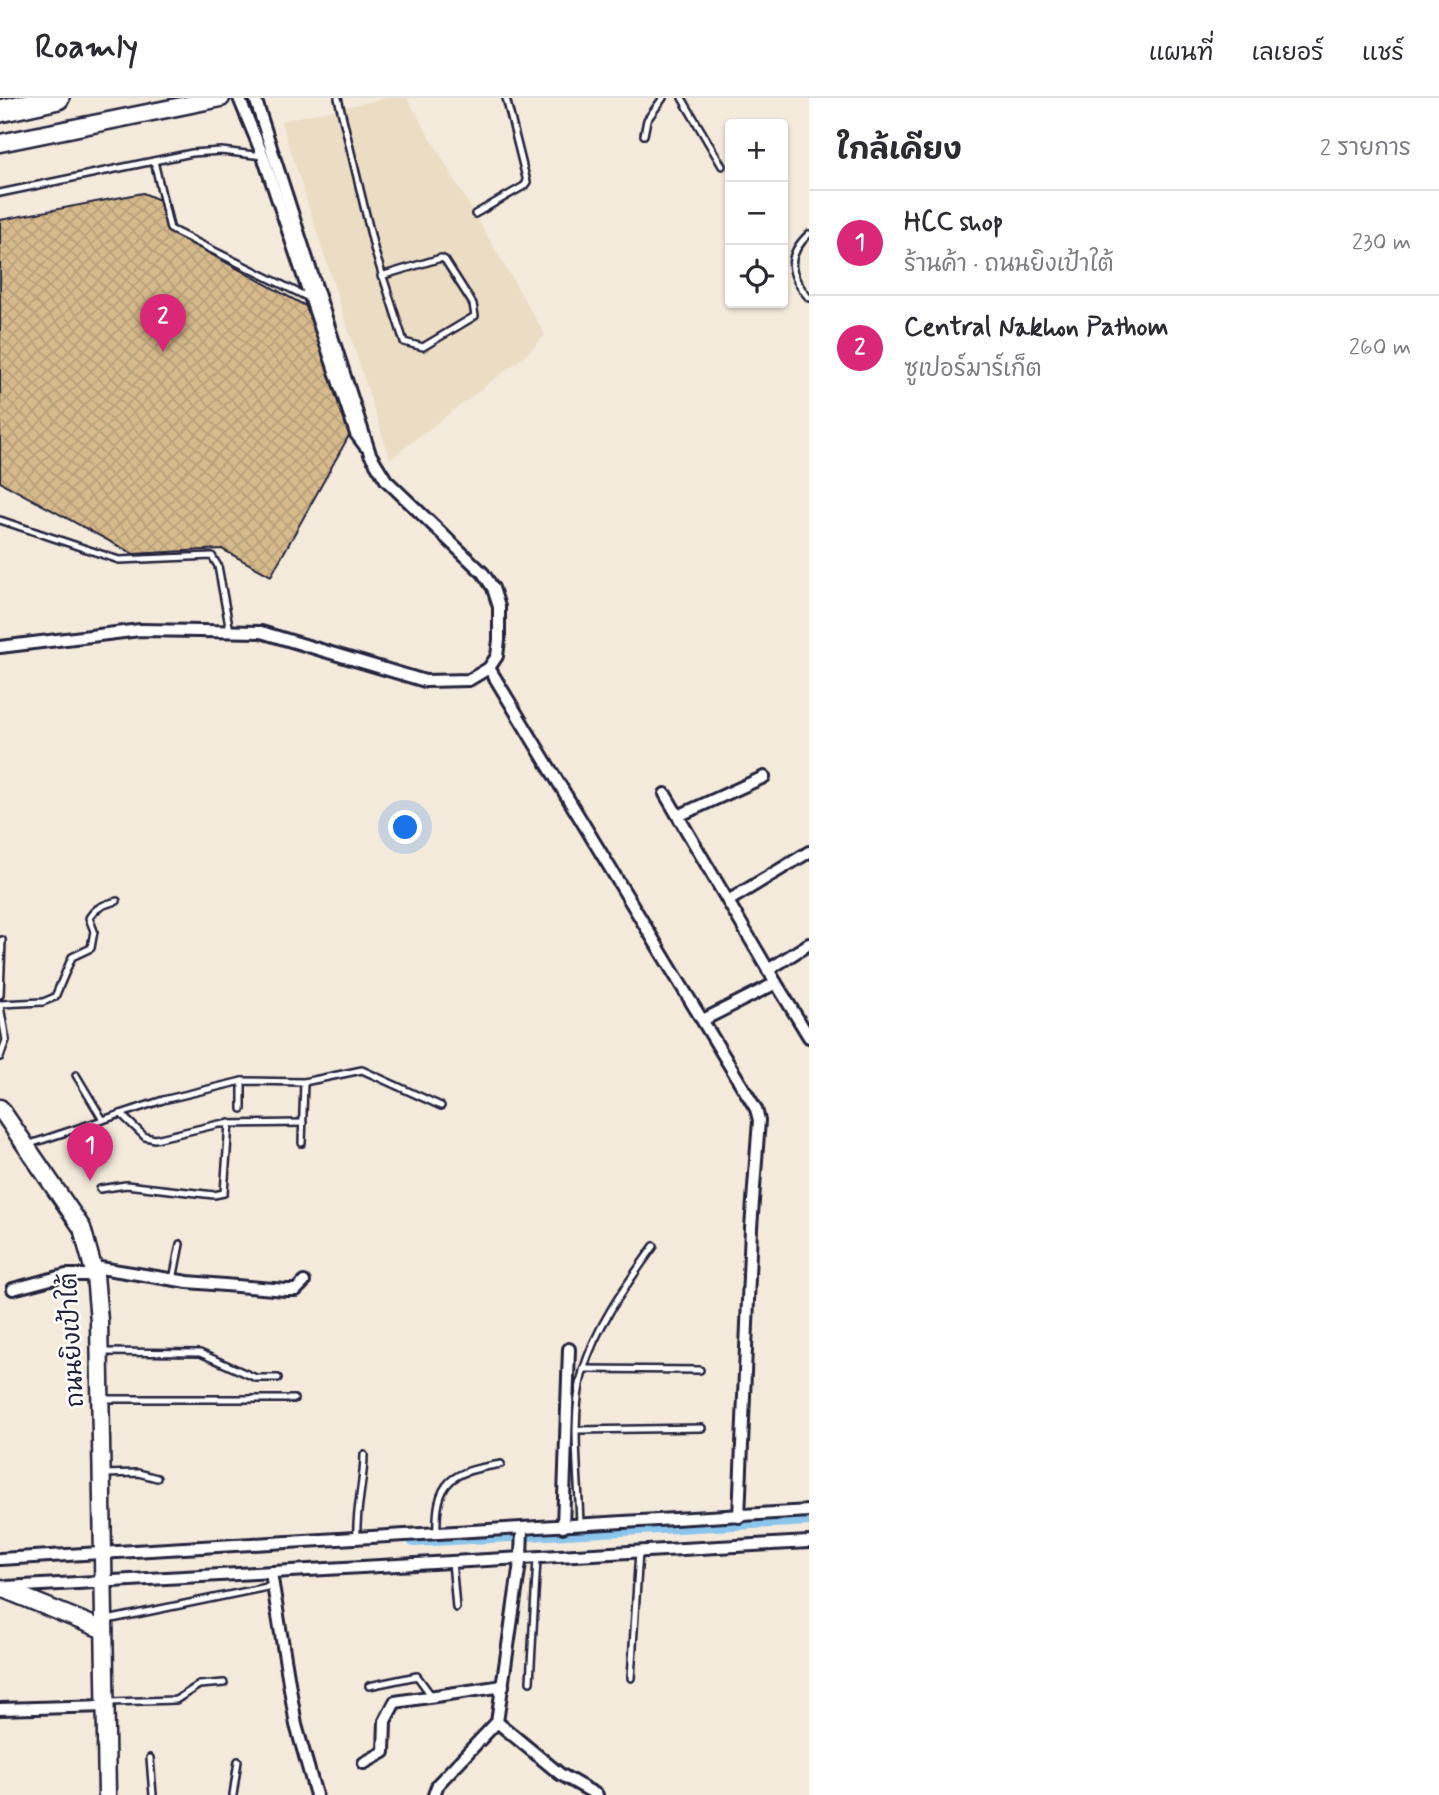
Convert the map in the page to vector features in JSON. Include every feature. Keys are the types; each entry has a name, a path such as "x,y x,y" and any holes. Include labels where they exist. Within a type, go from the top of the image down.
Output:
{"highway":[{"path":"0,111 58,98"}],"main road":[{"path":"0,143 221,98"},
{"name":"ถนนยิงเป้าใต้","path":"0,1108 82,1228 94,1271 100,1352 107,1795"},
{"path":"1,1588 104,1625"}],"street":[{"path":"239,98 268,155"},
{"path":"0,647 140,630 261,632 425,681 469,680 489,668 497,656 499,607 494,588 483,573 386,480 370,454 344,392 268,155 255,98"},
{"path":"489,668 756,1109 759,1120 751,1227 739,1517"},
{"path":"678,816 764,777"},
{"path":"665,794 768,970 805,1025 809,1037"},
{"path":"728,901 809,852"},
{"path":"768,970 809,944"},
{"path":"703,1020 776,983"},
{"path":"13,1289 66,1275 94,1271 286,1290 296,1290 304,1282"},
{"path":"563,1527 569,1349"},
{"path":"0,1559 522,1531 809,1511"},
{"path":"434,1795 438,1784 498,1722 522,1531"},
{"path":"1,1588 452,1561 521,1553 537,1555 809,1542"},
{"path":"271,1573 298,1734 316,1795"},
{"path":"363,1763 383,1752 385,1721 391,1706 401,1699 503,1686"},
{"path":"0,1709 106,1704"},
{"path":"498,1722 560,1774 597,1795"}],"lane":[{"path":"338,98 381,276 404,342 423,347 475,316 472,304 446,260 441,258 381,276"},
{"path":"475,214 527,182 506,98"},
{"path":"644,135 647,120 663,98"},
{"path":"682,98 722,166"},
{"path":"0,193 154,161 221,151 268,155"},
{"path":"154,161 170,229 315,297"},
{"path":"809,234 791,260 791,272 809,298"},
{"path":"0,520 119,560 212,556 218,566 230,632"},
{"path":"0,1057 6,1040 0,1005 43,1002 55,997 72,957 91,948 94,931 89,918 102,905 117,901"},
{"path":"0,995 2,940"},
{"path":"27,1145 206,1088 242,1081 304,1082 362,1070 441,1106"},
{"path":"76,1075 103,1120"},
{"path":"242,1081 242,1109"},
{"path":"302,1143 304,1082"},
{"path":"121,1114 145,1137 155,1139 229,1123 303,1123"},
{"path":"100,1189 126,1185 214,1195 224,1193 229,1123"},
{"path":"173,1280 180,1244"},
{"path":"580,1526 578,1430 584,1369 622,1291 654,1246"},
{"path":"100,1352 200,1353 256,1378 278,1377"},
{"path":"584,1369 700,1370"},
{"path":"100,1399 294,1399"},
{"path":"578,1430 702,1427"},
{"path":"357,1539 355,1511 364,1480 364,1455"},
{"path":"437,1535 438,1504 449,1479 467,1469 500,1464"},
{"path":"101,1474 138,1474 157,1478"},
{"path":"631,1678 639,1551"},
{"path":"530,1682 537,1555"},
{"path":"452,1561 456,1608"},
{"path":"104,1625 273,1586"},
{"path":"369,1686 418,1676 431,1695"},
{"path":"106,1704 176,1700 199,1685 224,1683"},
{"path":"150,1758 153,1795"},
{"path":"233,1795 238,1761"}],"shaded area":[{"path":"387,98 407,98 545,335 527,354 390,459 281,121"}],"building":[{"path":"143,193 169,204 176,235 313,310 351,432 271,576 222,549 133,554 0,482 0,220"}],"waterway":[{"path":"414,1540 809,1519"}],"place":[{"name":"Central Nakhon Pathom","path":"163,352"},
{"name":"HCC shop","path":"90,1181"}]}
